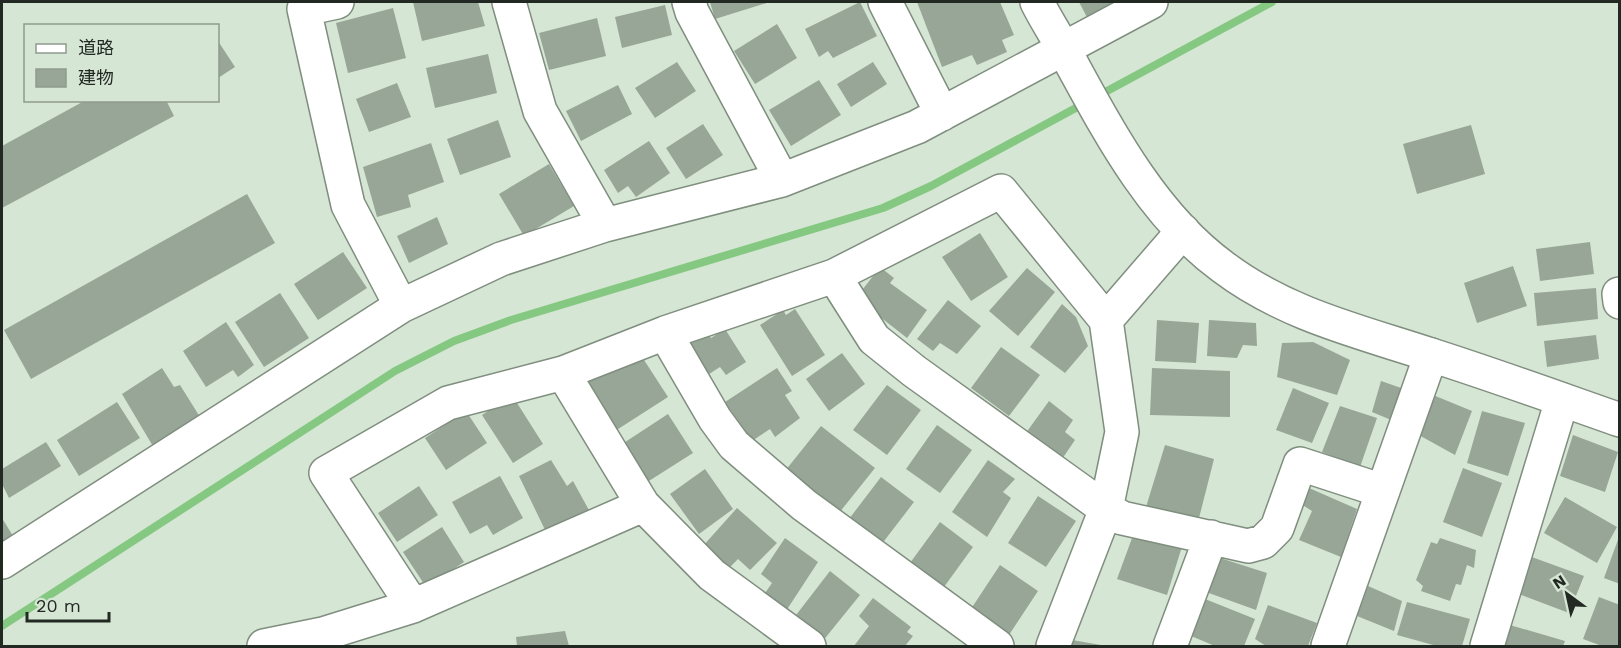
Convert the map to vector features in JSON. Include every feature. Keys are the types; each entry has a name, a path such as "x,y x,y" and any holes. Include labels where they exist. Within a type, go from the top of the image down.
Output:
{"street":[{"path":"337,2 304,9 348,205 401,306"},
{"path":"509,2 540,111 605,225"},
{"path":"689,2 692,12 782,180"},
{"path":"885,2 942,114"},
{"path":"1036,2 1111,134 1140,179 1183,231 1222,267 1278,303 1331,324 1431,355 1620,420"},
{"path":"2,562 401,306 501,259 605,225 782,180 917,127 942,114 1070,60 1151,2"},
{"path":"413,606 326,473 448,403 563,373 665,333 834,276 1001,191 1106,321 1122,432 1106,509 1053,646"},
{"path":"1106,321 1183,231"},
{"path":"834,276 874,339 914,371 1106,509 1122,518 1248,546 1263,542 1277,528 1300,464 1383,491"},
{"path":"1619,294 1620,302"},
{"path":"665,333 715,419 734,445 804,505 997,646"},
{"path":"1328,646 1431,355"},
{"path":"563,373 643,505 712,575 809,646"},
{"path":"1487,646 1562,400"},
{"path":"264,646 323,634 413,606 643,505"},
{"path":"1170,646 1211,537"}],"building":[{"path":"413,2 478,2 485,26 422,41"},
{"path":"710,2 770,2 715,19"},
{"path":"860,2 877,36 833,58 828,51 819,57 805,29"},
{"path":"917,2 1000,2 1014,35 1002,40 1007,52 977,65 972,55 942,67"},
{"path":"1079,2 1123,2 1089,21"},
{"path":"665,5 672,35 622,48 615,17"},
{"path":"393,8 406,58 348,73 336,23"},
{"path":"597,18 606,56 549,70 539,33"},
{"path":"777,24 797,58 755,84 734,51"},
{"path":"219,43 235,67 219,77"},
{"path":"488,54 497,93 435,108 426,68"},
{"path":"677,62 696,91 655,118 635,88"},
{"path":"873,62 887,84 851,107 837,84"},
{"path":"819,80 841,115 791,146 769,110"},
{"path":"397,83 411,117 369,132 356,99"},
{"path":"618,85 632,114 581,141 566,111"},
{"path":"82,102 167,102 174,116 2,208 2,146"},
{"path":"498,120 511,157 460,175 447,139"},
{"path":"703,124 723,155 686,179 666,148"},
{"path":"1471,125 1485,174 1417,194 1403,144"},
{"path":"649,141 670,173 636,197 628,186 618,193 604,170"},
{"path":"431,143 444,182 408,195 411,207 377,217 363,167"},
{"path":"549,164 574,206 524,236 499,194"},
{"path":"247,194 275,243 31,379 4,330"},
{"path":"437,217 448,244 409,263 397,236"},
{"path":"980,233 1008,277 971,301 942,257"},
{"path":"1590,242 1594,274 1540,281 1536,249"},
{"path":"343,252 367,288 318,320 294,284"},
{"path":"1513,266 1527,306 1477,323 1464,283"},
{"path":"880,267 894,278 890,283 927,310 907,338 856,298"},
{"path":"1027,268 1055,292 1018,336 989,311"},
{"path":"1596,288 1598,319 1537,326 1534,293"},
{"path":"280,293 309,338 264,367 235,322"},
{"path":"948,300 981,326 957,354 940,343 933,351 917,339"},
{"path":"1062,304 1076,317 1088,346 1065,373 1030,347"},
{"path":"795,309 825,355 792,376 760,325 783,310 786,315"},
{"path":"1157,320 1199,323 1196,363 1155,361"},
{"path":"1209,320 1256,323 1257,346 1243,345 1237,358 1207,356"},
{"path":"226,322 254,365 238,377 233,370 206,387 183,351"},
{"path":"704,329 711,338 725,329 746,362 726,375 720,367 706,376 684,344"},
{"path":"1596,335 1599,359 1547,367 1544,341"},
{"path":"1313,342 1350,360 1337,395 1277,377 1282,343"},
{"path":"635,346 668,397 615,431 582,381"},
{"path":"1001,347 1040,375 1009,416 971,388"},
{"path":"842,353 865,384 829,411 806,379"},
{"path":"162,368 174,387 180,385 200,417 154,448 122,394"},
{"path":"777,368 792,391 785,395 800,418 775,437 770,429 752,441 725,402"},
{"path":"1152,368 1230,371 1230,417 1150,415"},
{"path":"1381,381 1407,390 1396,422 1372,412"},
{"path":"887,385 921,410 887,455 853,430"},
{"path":"1293,388 1329,403 1312,443 1276,430"},
{"path":"512,395 543,444 513,463 482,415"},
{"path":"1433,395 1472,411 1455,455 1417,434"},
{"path":"1049,401 1073,420 1065,432 1075,440 1060,462 1023,437"},
{"path":"117,402 140,438 79,476 57,440"},
{"path":"1340,406 1377,418 1360,467 1322,452"},
{"path":"466,411 487,443 446,470 425,438"},
{"path":"1482,411 1525,423 1508,476 1467,463"},
{"path":"668,414 693,453 641,486 616,448"},
{"path":"937,425 972,450 940,493 906,469"},
{"path":"821,426 875,468 839,513 785,471"},
{"path":"1573,435 1618,452 1605,492 1560,476"},
{"path":"46,442 61,466 9,498 2,484 2,469"},
{"path":"1165,445 1214,459 1198,522 1146,507"},
{"path":"551,460 567,486 573,481 590,512 547,534 519,476"},
{"path":"988,460 1015,479 1003,492 1011,498 987,537 952,512"},
{"path":"1463,468 1502,483 1482,537 1443,522"},
{"path":"705,469 733,509 699,534 670,494"},
{"path":"500,476 523,518 493,535 487,525 470,534 452,502"},
{"path":"881,477 914,502 881,545 849,519"},
{"path":"419,486 438,515 397,542 378,513"},
{"path":"1309,488 1357,509 1341,557 1299,540 1312,511 1301,504"},
{"path":"1038,496 1076,521 1046,567 1008,543"},
{"path":"1565,497 1617,527 1597,563 1544,533"},
{"path":"737,508 777,543 750,570 738,559 729,568 703,546"},
{"path":"2,518 16,541 2,549"},
{"path":"940,522 973,547 944,587 910,563"},
{"path":"442,527 464,562 426,587 403,552"},
{"path":"1135,530 1184,540 1167,595 1117,579"},
{"path":"1620,537 1620,584 1604,578"},
{"path":"785,538 818,562 786,611 763,596 772,583 761,574"},
{"path":"1440,538 1476,550 1474,568 1467,565 1461,585 1456,584 1450,601 1421,591 1423,586 1416,580 1431,542 1437,544"},
{"path":"1529,556 1584,576 1569,613 1516,593"},
{"path":"1220,558 1267,573 1256,610 1206,592"},
{"path":"1000,565 1038,591 1007,638 969,612"},
{"path":"830,571 860,595 822,642 793,619"},
{"path":"1368,586 1402,601 1394,631 1357,616"},
{"path":"1599,597 1620,605 1620,646 1602,646 1583,639"},
{"path":"873,598 911,627 907,632 913,636 905,646 854,646 869,626 859,616"},
{"path":"1205,599 1255,619 1244,646 1215,646 1191,636"},
{"path":"1407,602 1470,619 1462,646 1437,646 1397,635"},
{"path":"1268,605 1317,623 1308,646 1266,646 1255,639"},
{"path":"1503,623 1565,641 1563,646 1497,646"},
{"path":"565,631 569,646 517,646 516,637"},
{"path":"1072,640 1101,645 1101,646 1070,646"}],"waterway":[{"path":"1096,97 1272,2"},
{"path":"2,626 395,371 454,341 511,320 883,208 931,186 1085,103"}]}
